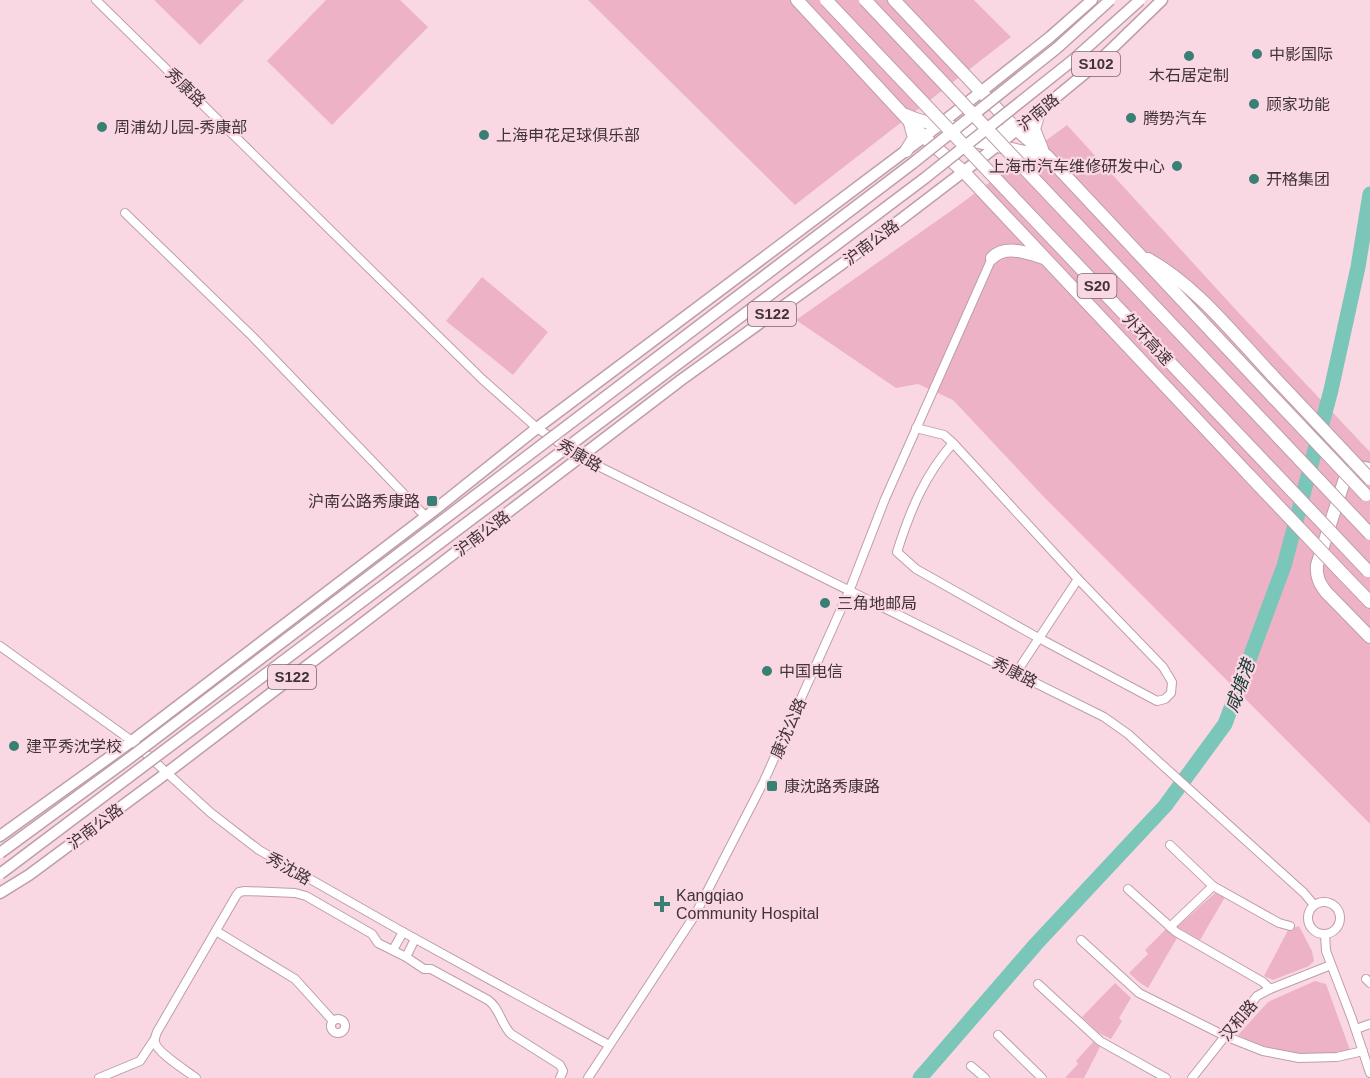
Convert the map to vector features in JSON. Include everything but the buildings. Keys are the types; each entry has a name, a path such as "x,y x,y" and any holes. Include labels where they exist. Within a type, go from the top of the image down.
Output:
{"highway":[{"path":"797,0 924,137 964,172 1370,602"},
{"name":"外环高速","path":"826,0 1369,573"},
{"name":"外环高速","path":"864,0 1370,534"},
{"path":"894,0 1017,130 1048,157 1368,497"},
{"path":"1040,110 1034,129 1039,144 1048,157"},
{"path":"905,115 917,120 941,124 999,131 1017,130"},
{"path":"905,115 914,132 914,138 906,150"},
{"path":"924,137 961,138 1048,157"},
{"path":"992,258 1003,251 1012,251 1045,258"},
{"path":"1137,252 1164,268 1184,284 1370,478"},
{"path":"1370,470 1365,467 1353,468 1346,475 1317,565 1319,584 1370,637"}],"main road":[{"path":"924,137 1050,38 1092,0"},
{"path":"0,853 150,743 913,163 1057,48 1110,0"},
{"path":"0,874 925,178 1072,60 1140,0"},
{"name":"沪南路","path":"964,172 1095,65 1162,0"},
{"name":"S122","path":"0,836 132,741 426,517 537,428 924,137"},
{"name":"沪南公路","path":"0,893 29,875 168,772 582,458 681,380 964,172"}],"street":[{"name":"秀康路","path":"96,0 482,379 537,428 582,458 1104,717 1128,734 1164,769 1304,893 1314,905"},
{"path":"125,213 252,336 426,517"},
{"name":"康沈公路","path":"588,1078 695,915 764,781 850,589 885,499 992,258"},
{"path":"916,428 944,435 953,443 1078,579 1163,667 1172,682 1172,693 1165,699 1157,701 1038,638 916,568 897,552 912,507 937,461 953,443"},
{"path":"1016,673 1078,579"},
{"name":"秀沈路","path":"0,646 132,741 211,813 259,850 609,1045"},
{"path":"1170,845 1213,886 1279,923 1290,926"},
{"path":"1170,927 1213,886"},
{"path":"1128,889 1176,932 1263,982 1270,989"},
{"path":"99,1078 140,1061 239,892 296,893 306,896 372,934 378,943 494,1004 504,1027 511,1034 560,1065 563,1071 560,1078"},
{"path":"1319,902 1330,903 1339,913 1338,927 1325,934 1316,932 1308,923 1310,910 1314,905 1319,902"},
{"path":"216,931 295,979 333,1021"},
{"path":"393,950 403,932"},
{"path":"1325,934 1326,951 1356,1029 1370,1074"},
{"path":"406,957 416,939"},
{"path":"1081,940 1139,993 1263,1051 1299,1058 1337,1057 1363,1051"},
{"name":"汉和路","path":"1192,1078 1257,996 1331,965"},
{"path":"1038,984 1100,1041 1166,1078"},
{"path":"1356,1029 1370,1024"},
{"path":"999,1035 1042,1078"},
{"path":"154,1040 155,1045 163,1053 196,1078"},
{"path":"971,1066 985,1078"}],"shaded area":[{"path":"154,0 244,0 200,45"},
{"path":"326,0 400,0 428,27 332,125 267,61"},
{"path":"588,0 974,0 1011,37 795,205"},
{"path":"1067,125 1370,452 1370,824 1043,496 953,400 918,384 896,388 796,320 955,208"},
{"path":"482,277 548,332 513,375 446,321"},
{"path":"1215,893 1225,897 1200,940 1177,927"},
{"path":"1299,926 1312,951 1314,961 1309,966 1273,980 1264,976 1288,930"},
{"path":"1166,929 1177,938 1148,988 1129,973 1148,954 1145,950"},
{"path":"1315,981 1326,984 1350,1050 1293,1053 1267,1047 1238,1035 1268,1002"},
{"path":"1115,983 1131,998 1119,1018 1122,1021 1111,1039 1099,1033 1082,1017"},
{"path":"1093,1042 1100,1047 1084,1078 1065,1078 1078,1064 1076,1061"}],"waterway":[{"name":"咸塘港","path":"920,1078 1036,944 1165,806 1225,724 1284,566 1331,390 1358,267 1370,194"}],"place":[{"name":"中影国际","path":"1257,54"},
{"name":"木石居定制","path":"1189,56"},
{"name":"顾家功能","path":"1254,104"},
{"name":"腾势汽车","path":"1131,118"},
{"name":"周浦幼儿园-秀康部","path":"102,127"},
{"name":"上海申花足球俱乐部","path":"484,135"},
{"name":"上海市汽车维修研发中心","path":"1177,166"},
{"name":"开格集团","path":"1254,179"},
{"name":"沪南公路秀康路","path":"432,501"},
{"name":"三角地邮局","path":"825,603"},
{"name":"中国电信","path":"767,671"},
{"name":"建平秀沈学校","path":"14,746"},
{"name":"康沈路秀康路","path":"772,786"},
{"name":"Kangqiao Community Hospital","path":"662,904"}]}
